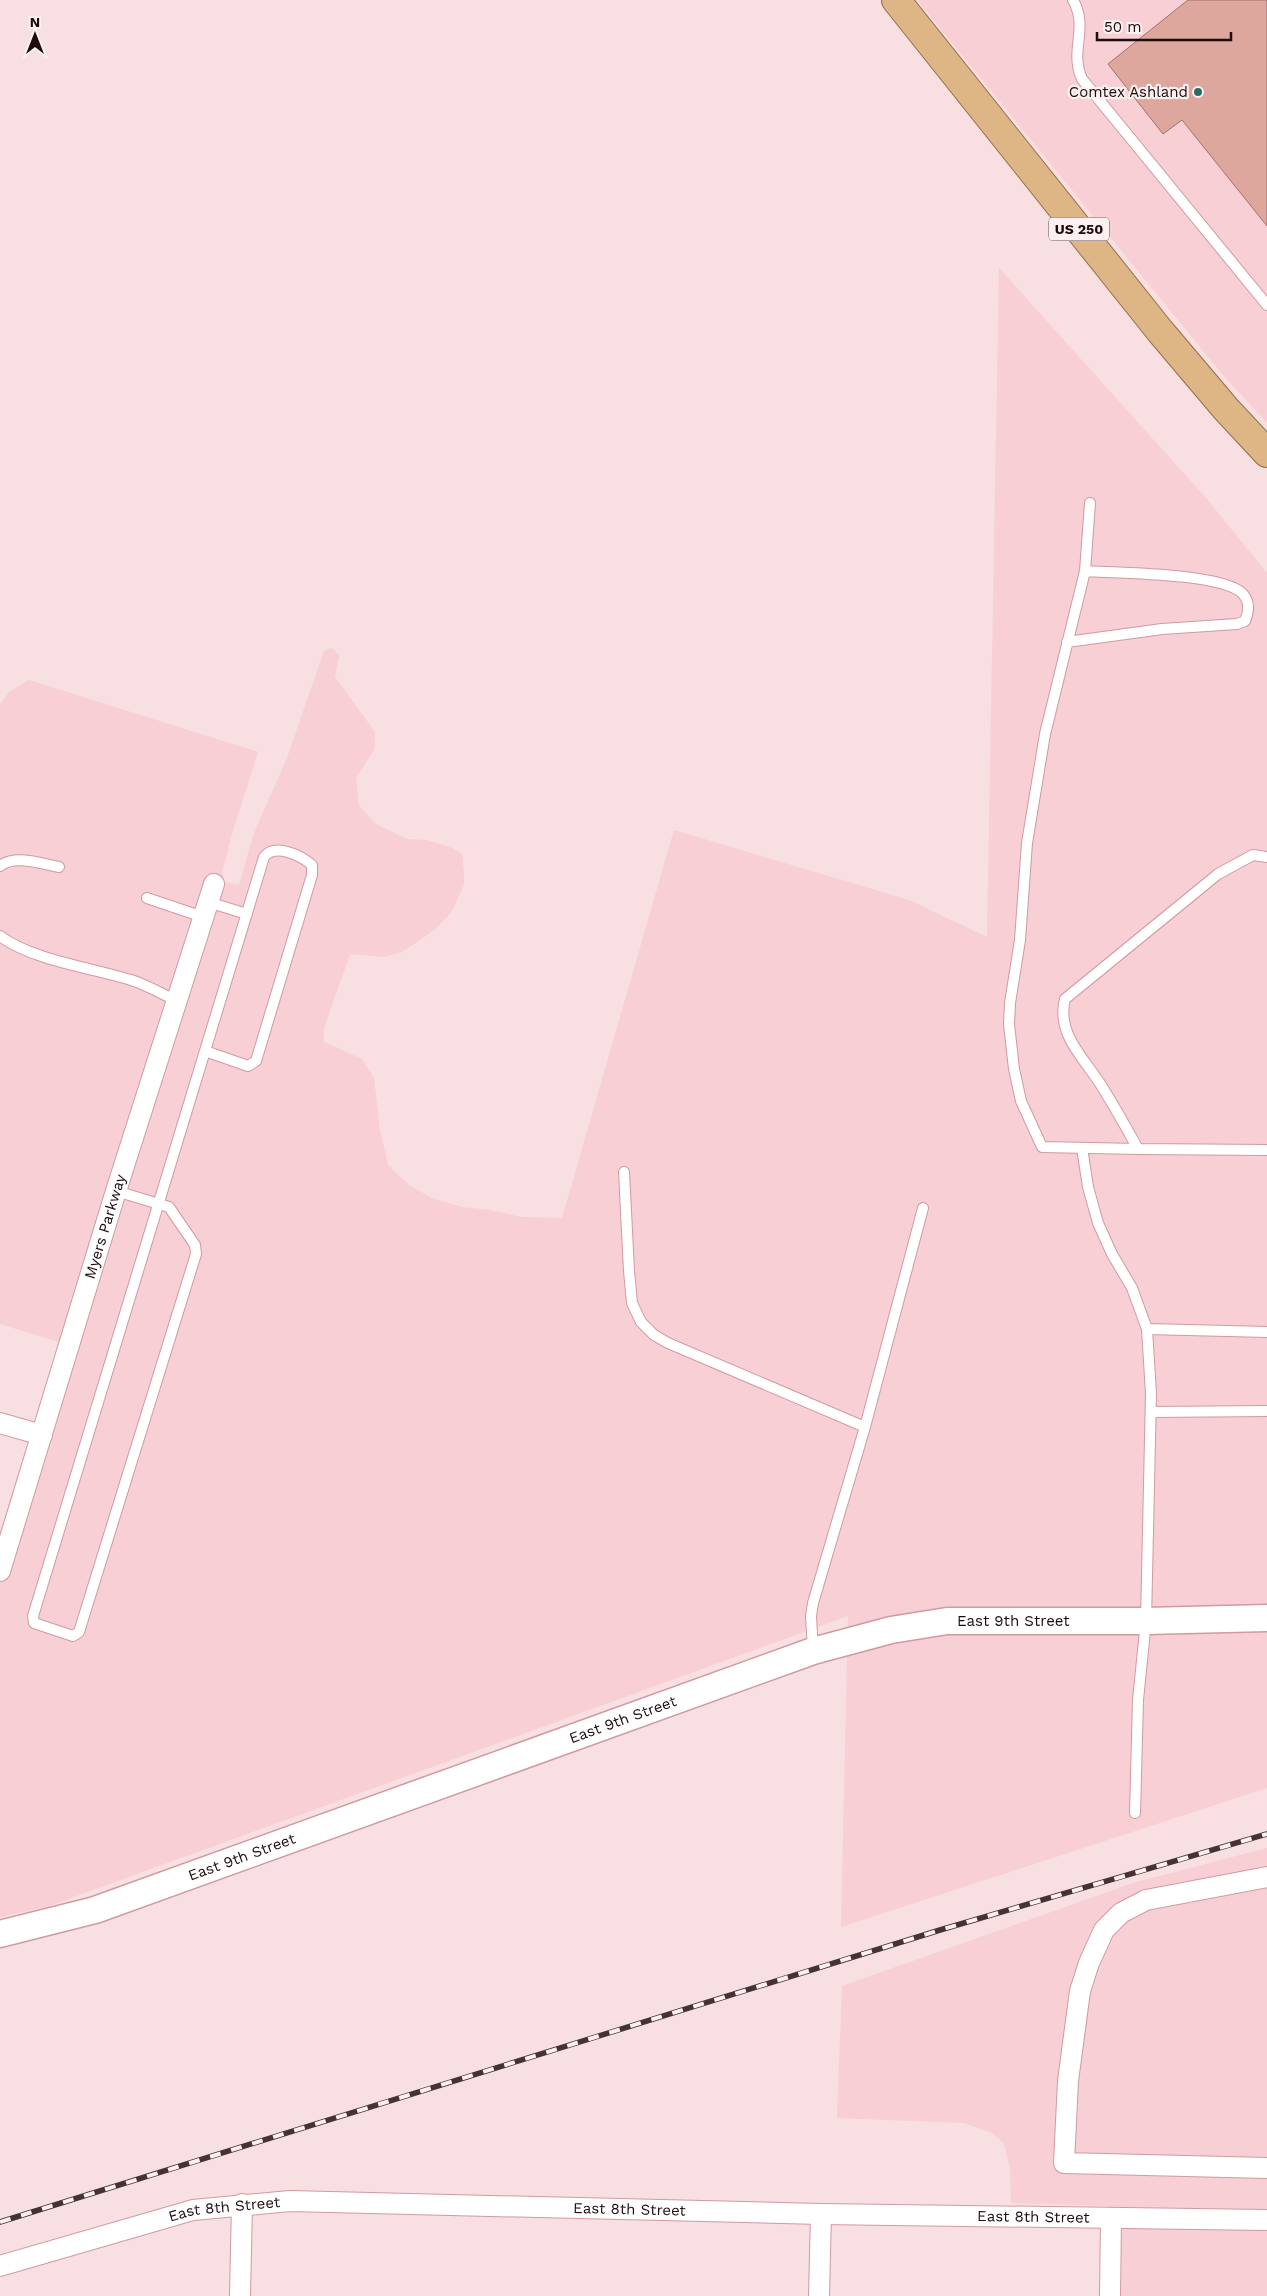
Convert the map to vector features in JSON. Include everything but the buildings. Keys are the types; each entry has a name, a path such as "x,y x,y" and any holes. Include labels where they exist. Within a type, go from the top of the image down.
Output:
{"highway":[{"name":"US 250","path":"899,1 1160,330 1226,409 1267,453"}],"street":[{"name":"Myers Parkway","path":"0,1571 116,1191 209,901"},
{"path":"0,1423 42,1435"},
{"name":"East 9th Street","path":"0,1934 95,1910 813,1651 891,1630 947,1621 1146,1621 1267,1618"},
{"path":"1267,1877 1146,1900 1121,1914 1104,1930 1088,1962 1080,1991 1068,2081 1064,2163 1267,2168"},
{"name":"East 8th Street","path":"0,2266 193,2210 290,2200 821,2214 1267,2220"},
{"path":"240,2296 242,2204"},
{"path":"819,2296 821,2214"},
{"path":"1110,2296 1111,2219"}],"lane":[{"path":"1073,0 1079,15 1080,26 1076,59 1082,79 1267,304"},
{"path":"1090,503 1085,571 1045,734 1026,843 1020,940 1010,1003 1009,1024 1013,1060 1021,1101 1042,1147 1267,1150"},
{"path":"1067,642 1162,629 1237,624 1245,621 1249,612 1246,599 1242,593 1231,586 1218,582 1197,578 1085,571"},
{"path":"116,1191 159,1204 174,1211 195,1245 196,1254 79,1632 73,1636 34,1624 33,1616 159,1204 205,1051 264,857 268,851 276,849 304,858 312,864 312,875 256,1061 248,1066 205,1051"},
{"path":"1138,1149 1100,1083 1074,1049 1064,1021 1062,1009 1065,999 1218,874 1253,855 1267,857"},
{"path":"0,866 10,861 24,861 59,868"},
{"path":"147,898 209,901 247,914"},
{"path":"0,936 9,943 36,953 133,981 177,1001"},
{"path":"1082,1148 1088,1187 1098,1223 1112,1254 1132,1288 1147,1329 1151,1360 1146,1621 1138,1700 1135,1813"},
{"path":"624,1172 630,1294 636,1312 647,1328 668,1343 865,1427"},
{"path":"813,1651 811,1616 813,1603 865,1427 924,1208"},
{"path":"1147,1329 1267,1332"},
{"path":"1151,1412 1267,1411"}],"shaded area":[{"path":"917,0 1267,0 1267,423 1222,374"},
{"path":"999,268 1206,498 1267,573 1267,1788 841,1927 848,1616 49,1906 0,1917 0,1532 59,1342 0,1324 0,705 9,692 29,680 258,752 231,837 222,873 224,882 239,885 254,833 287,758 324,651 331,648 335,650 339,656 335,677 375,732 375,748 356,778 359,806 376,824 407,839 427,840 450,847 462,854 464,884 452,911 436,929 402,952 384,957 350,954 324,1028 324,1042 362,1059 374,1078 380,1130 388,1165 409,1185 432,1198 462,1207 490,1210 521,1217 562,1218 674,830 909,900 987,937"},
{"path":"1267,1848 1267,2296 1107,2296 1108,2206 1011,2203 1010,2169 1004,2143 990,2132 964,2123 837,2118 842,1986 1133,1883"}],"railway":[{"path":"0,2222 940,1930 1267,1834"}],"place":[{"name":"Comtex Ashland","path":"1198,92"}]}
